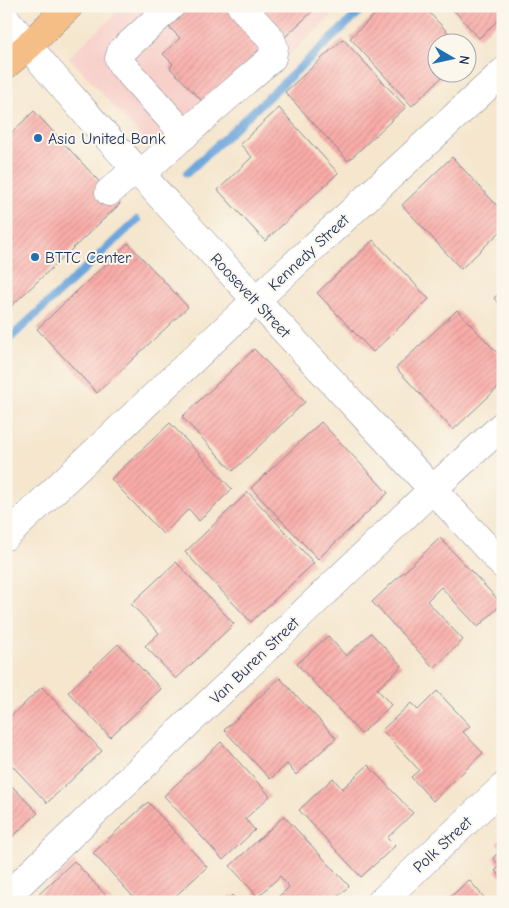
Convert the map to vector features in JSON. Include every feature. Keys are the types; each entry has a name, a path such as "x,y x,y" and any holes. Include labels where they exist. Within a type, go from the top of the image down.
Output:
{"main road":[{"path":"6,65 69,6"}],"street":[{"path":"171,6 121,52 119,59 122,65 185,135"},
{"path":"109,192 139,172 185,135 272,58 274,48 271,38 241,6"},
{"name":"Roosevelt Street","path":"6,19 139,172 503,565"},
{"name":"Kennedy Street","path":"6,536 256,300 503,72"},
{"name":"Van Buren Street","path":"6,897 433,489 503,425"},
{"name":"Polk Street","path":"381,902 503,787"}],"shaded area":[{"path":"124,6 342,6 169,167 69,57"}],"building":[{"path":"190,6 230,6 266,43 204,103 170,68 173,64 163,54 180,38 164,22 179,8 184,12"},
{"path":"255,6 318,6 284,38"},
{"path":"384,6 423,6 448,32 426,32 426,82 437,82 412,106 350,38"},
{"path":"450,6 503,6 503,16 479,38 476,32 474,32"},
{"path":"343,39 406,107 348,161 285,92"},
{"path":"279,108 338,173 265,241 218,190 252,157 240,144"},
{"name":"BTTC Center","path":"34,111 120,204 6,311 6,138"},
{"path":"452,157 503,212 503,229 461,269 402,205"},
{"path":"373,240 429,299 373,352 317,293"},
{"path":"128,243 188,307 97,393 37,329"},
{"path":"503,290 503,308 494,298"},
{"path":"457,310 503,359 503,383 453,430 396,368"},
{"path":"254,349 305,402 233,471 182,417"},
{"path":"321,422 388,493 318,559 251,488"},
{"path":"170,423 232,489 199,521 189,509 163,534 111,479"},
{"path":"248,492 314,563 251,622 185,552"},
{"path":"440,538 502,604 478,627 441,587 427,601 463,640 434,668 372,602"},
{"path":"176,562 234,624 176,679 145,646 159,633 131,604"},
{"path":"371,633 402,666 377,689 391,705 361,734 297,664 328,636 346,656"},
{"path":"118,644 161,689 110,737 68,692"},
{"path":"280,678 336,738 296,775 287,764 270,779 224,730"},
{"path":"42,687 102,751 47,803 6,759 6,721"},
{"path":"437,691 470,726 463,732 483,753 433,801 411,777 419,770 382,730 411,703 418,710"},
{"path":"221,742 270,796 245,819 255,830 223,860 164,796"},
{"path":"368,765 413,813 387,838 395,846 361,877 299,810 333,778 342,789"},
{"path":"9,783 38,813 6,843 6,785"},
{"path":"148,802 207,867 169,902 138,902 93,853"},
{"path":"284,816 349,886 332,902 273,902 289,887 280,876 258,897 230,866"},
{"path":"503,837 503,879 495,871 500,866 493,858 502,849 497,843"},
{"path":"74,861 112,902 31,902"},
{"path":"469,880 488,902 445,902"},
{"path":"232,895 239,902 226,902"}],"waterway":[{"path":"187,173 366,6"},
{"path":"6,342 137,220"}],"place":[{"name":"Asia United Bank","path":"38,138"},
{"name":"BTTC Center","path":"35,257"}]}
